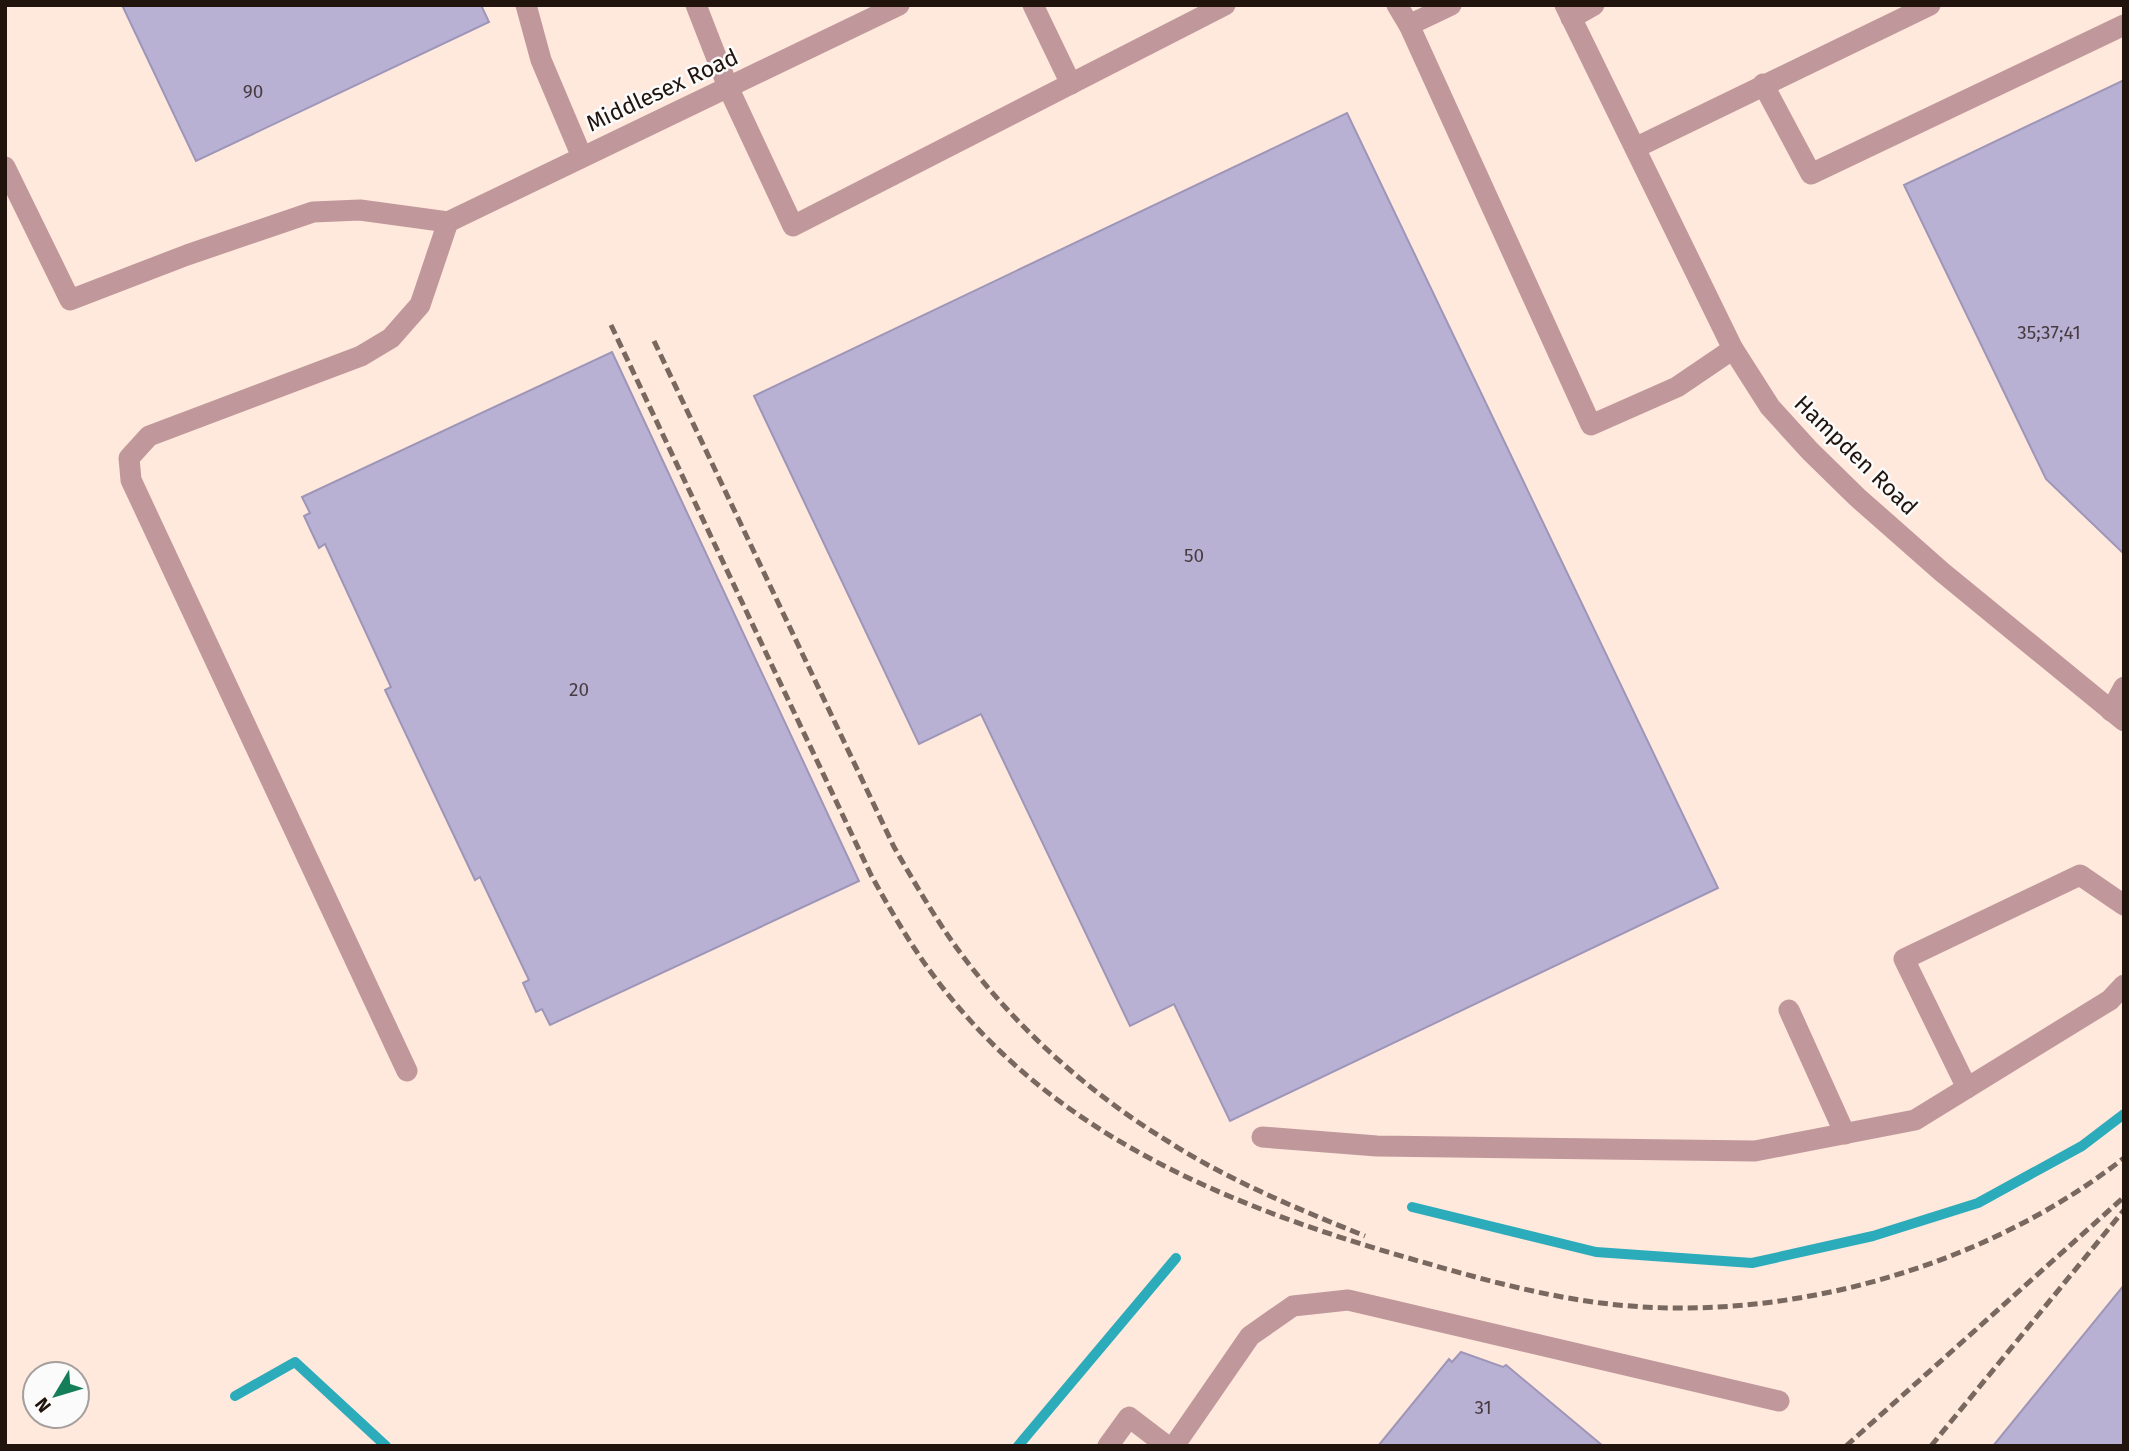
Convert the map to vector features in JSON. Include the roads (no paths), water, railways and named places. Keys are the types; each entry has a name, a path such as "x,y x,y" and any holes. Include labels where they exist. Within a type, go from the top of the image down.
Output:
{"street":[{"path":"526,5 541,60 582,157"},
{"path":"696,5 728,87 793,226 1225,5"},
{"name":"Middlesex Road","path":"448,222 899,5"},
{"path":"1033,5 1071,84"},
{"path":"1397,5 1409,25 1591,425 1677,387 1733,349"},
{"path":"1409,25 1451,5"},
{"path":"1568,12 1594,5"},
{"path":"1634,148 1930,5"},
{"name":"Hampden Road","path":"1568,12 1733,349 1770,407 1857,497 1942,572 2118,716"},
{"path":"1763,84 1811,174 2124,25"},
{"path":"5,167 69,300 187,255 313,212 360,210 448,222 420,305 391,338 361,356 149,436 129,458 131,480 407,1071"},
{"path":"2118,716 2124,687"},
{"path":"1967,1088 1904,959 2080,875 2124,905"},
{"path":"1262,1137 1377,1146 1755,1151 1914,1120 2110,1000 2124,985"},
{"path":"1789,1010 1845,1133"},
{"path":"1174,1446 1250,1336 1293,1306 1348,1300 1779,1401"},
{"path":"1108,1446 1129,1418 1167,1446"}],"waterway":[{"path":"1412,1207 1596,1252 1752,1263 1873,1236 1978,1203 2082,1146 2124,1114"},
{"path":"1018,1446 1176,1258"},
{"path":"235,1396 295,1362 386,1446"}],"railway":[{"path":"611,325 871,875 910,941 936,979 981,1032 1030,1078 1083,1118 1140,1153 1200,1183 1262,1209 1391,1253 1548,1294 1601,1303 1669,1308 1738,1306 1808,1296 1876,1281 1943,1259 2008,1231 2068,1197 2124,1158"},
{"path":"654,341 894,847 938,921 968,963 1036,1039 1086,1084 1141,1124 1240,1182 1365,1236"},
{"path":"1846,1446 2124,1197"},
{"path":"1931,1446 2124,1210"}]}
